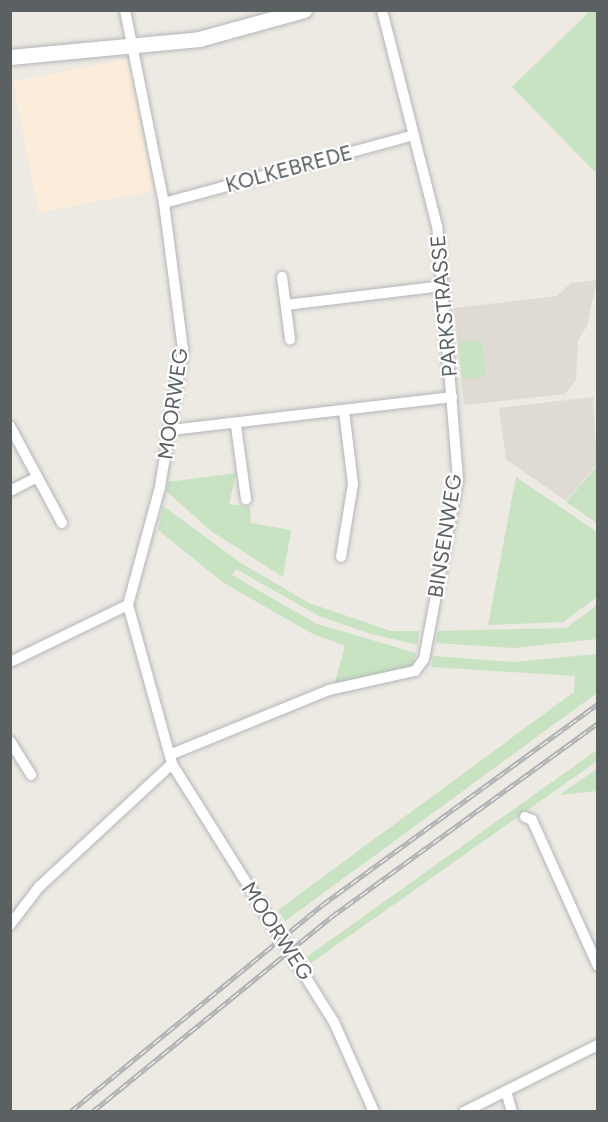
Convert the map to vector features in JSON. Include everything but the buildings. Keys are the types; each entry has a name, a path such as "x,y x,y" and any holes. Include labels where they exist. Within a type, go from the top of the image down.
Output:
{"main road":[{"path":"10,57 133,46 234,32 304,10"}],"street":[{"name":"MOORWEG","path":"125,10 164,203 183,325 172,430 128,605 172,759 334,1022 374,1112"},
{"name":"PARKSTRASSE","path":"172,430 236,426 452,397 437,226 382,10"},
{"name":"KOLKEBREDE","path":"164,203 414,135"},
{"path":"282,277 290,339"},
{"path":"286,305 442,286"},
{"name":"BINSENWEG","path":"172,759 329,690 415,671 424,659 458,479 452,397"},
{"path":"341,557 353,484 344,411"},
{"path":"10,426 62,523"},
{"path":"236,426 246,499"},
{"path":"10,490 36,478"},
{"path":"10,662 128,605"},
{"path":"10,741 31,775"},
{"path":"13,916 39,887 172,759"},
{"path":"525,817 532,820 597,966"},
{"path":"464,1112 597,1045"},
{"path":"506,1091 512,1112"}],"shaded area":[{"path":"128,59 154,191 39,213 13,81"},
{"path":"597,280 587,326 578,340 576,380 565,394 464,405 454,308 557,296 571,283"},
{"path":"593,397 597,464 566,501 506,459 499,408"}],"green space":[{"path":"591,10 598,11 597,174 512,87"},
{"path":"482,340 486,377 462,379 458,343"},
{"path":"597,466 597,523 566,502"},
{"path":"236,473 229,504 250,507 251,523 291,530 283,577 211,531 166,491 168,482"},
{"path":"516,477 597,532 597,597 563,622 488,625"},
{"path":"163,506 241,563 309,603 391,631 419,631 418,645 368,633 319,616 236,569 232,575 317,624 416,653 413,667 334,686 345,646 313,634 224,583 158,530"},
{"path":"597,605 597,639 513,648 436,643 438,631 566,628"},
{"path":"597,654 597,693 285,921 278,910 574,692 575,676 432,667 433,656 514,662"},
{"path":"597,750 597,761 311,963 307,957"},
{"path":"597,769 597,791 559,795"}],"railway":[{"path":"70,1112 322,905 598,704"},
{"path":"92,1112 331,917 598,723"}]}
